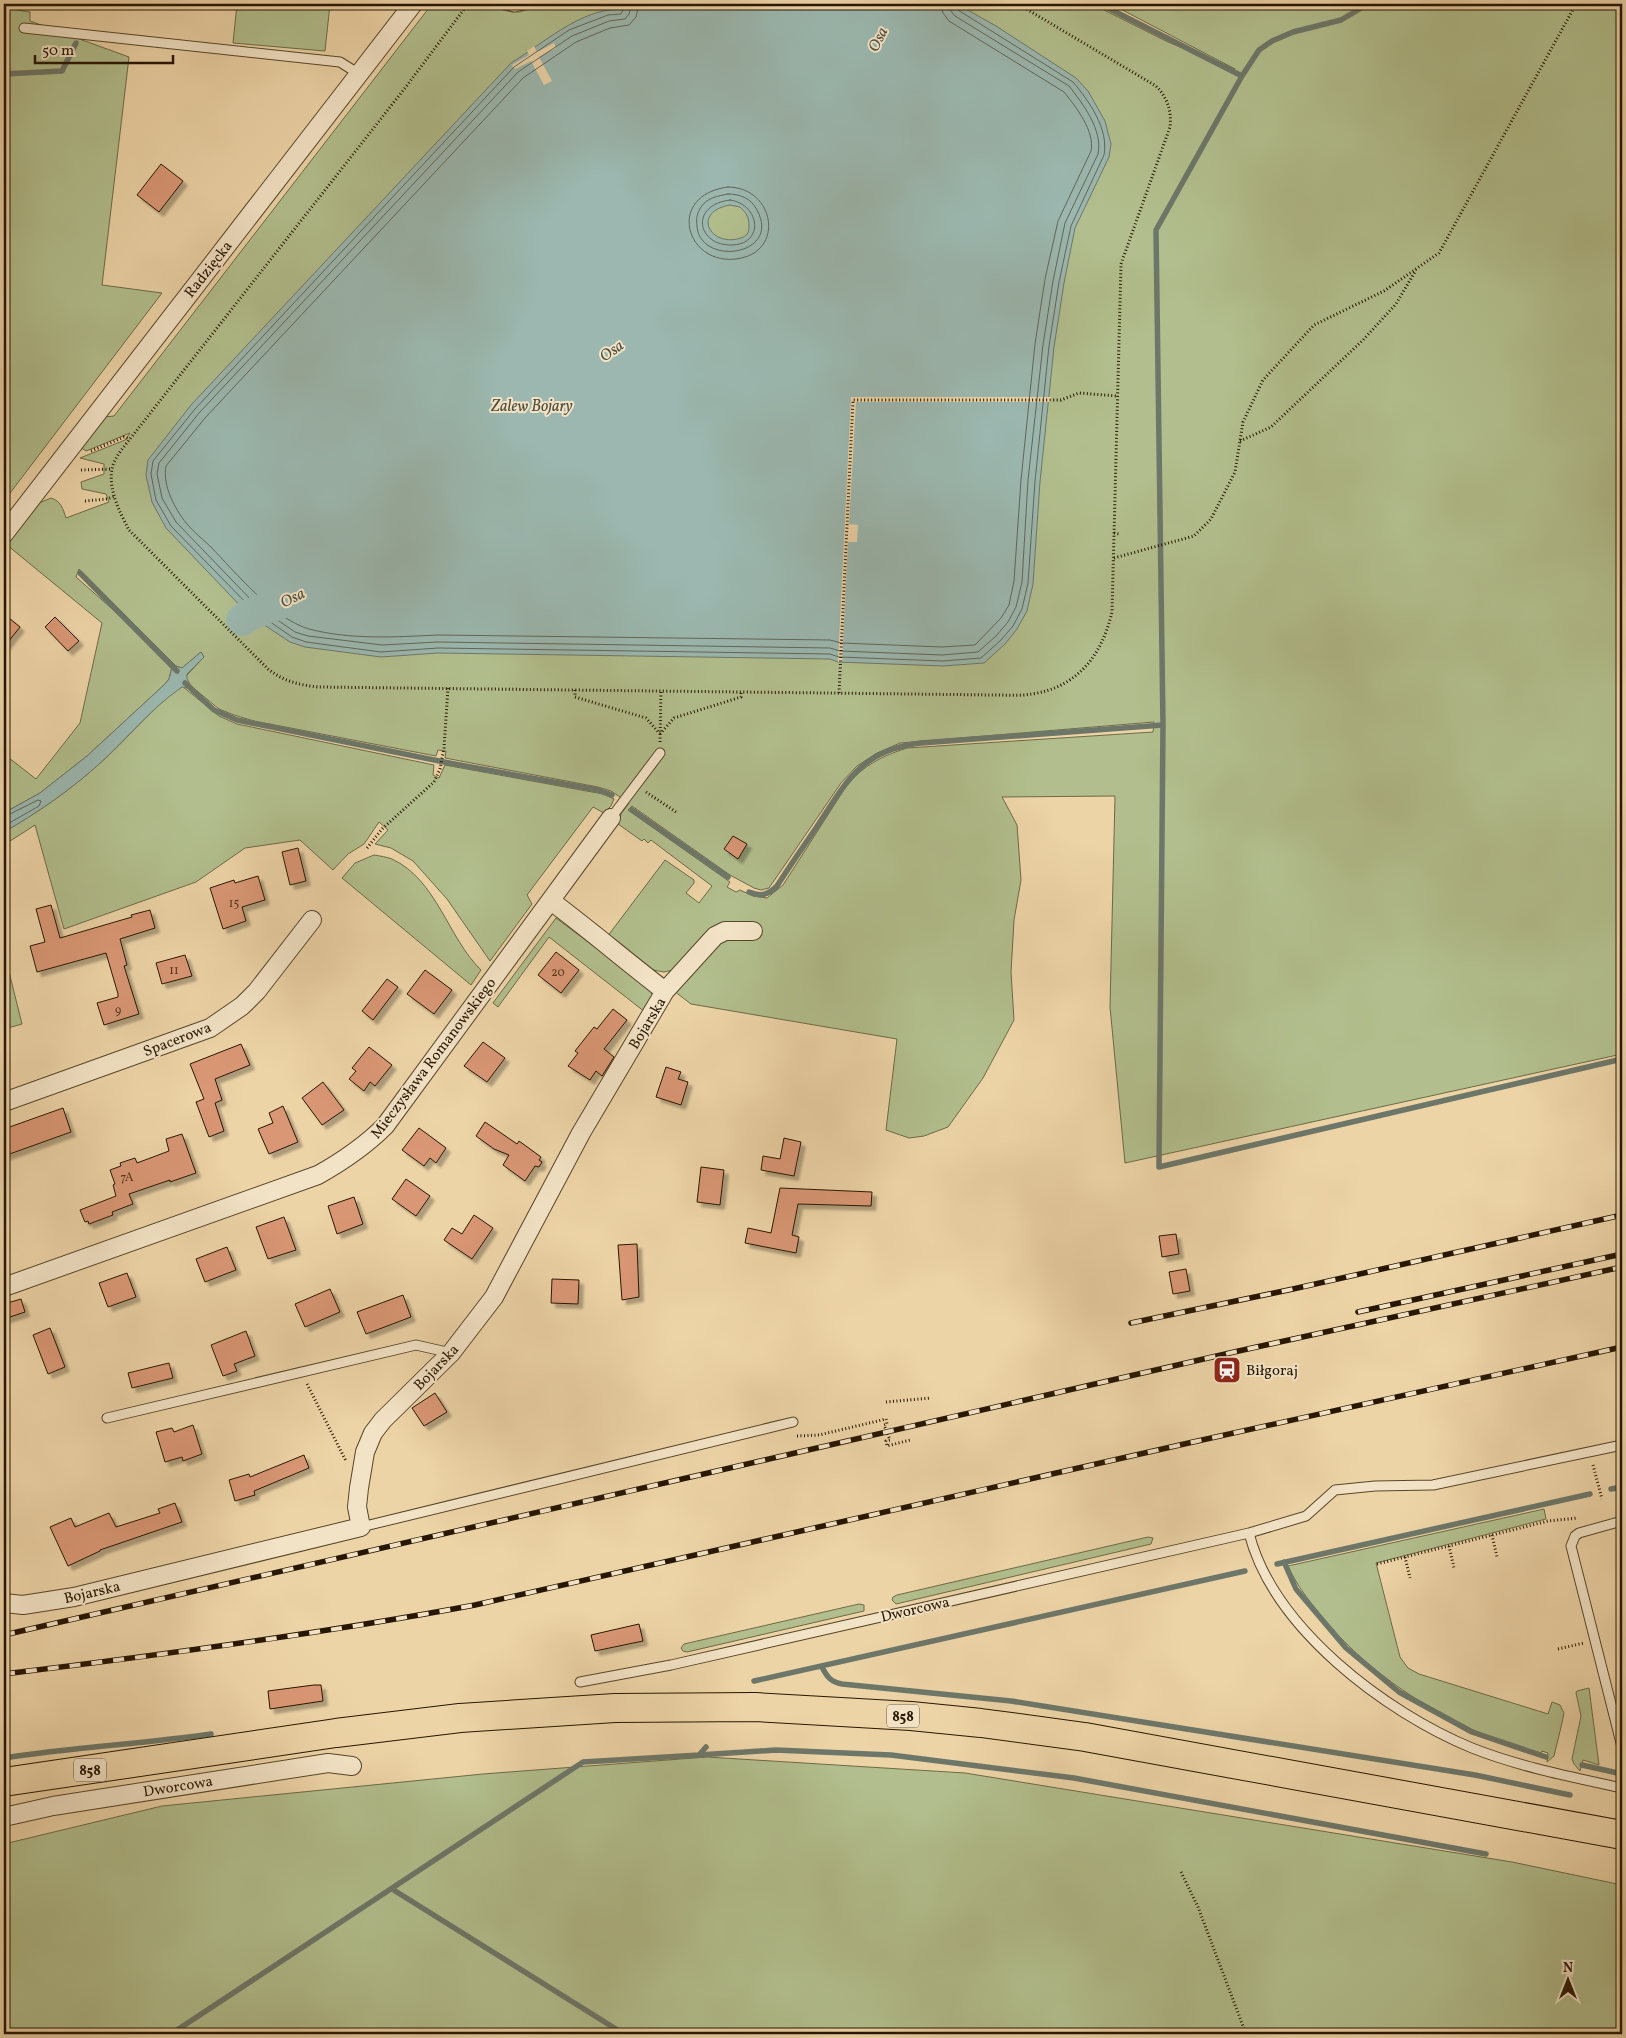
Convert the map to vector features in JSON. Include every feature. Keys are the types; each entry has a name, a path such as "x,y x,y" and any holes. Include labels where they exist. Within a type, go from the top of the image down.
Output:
{"main road":[{"name":"858","path":"4,1782 336,1733 451,1719 616,1708 755,1707 911,1716 982,1723 1086,1737 1622,1835"}],"street":[{"name":"Radzięcka","path":"4,534 413,4"},
{"name":"Mieczysława Romanowskiego","path":"4,1287 318,1175 371,1141 385,1126 611,818"},
{"path":"551,901 588,928 665,991"},
{"name":"Spacerowa","path":"4,1102 210,1028 242,1006 257,991 312,920"},
{"name":"Bojarska","path":"4,1603 23,1604 74,1597 362,1527 357,1508 359,1488 365,1452 373,1433 382,1420 451,1353 494,1297 581,1133 665,991 715,936 725,932 753,931"},
{"name":"Dworcowa","path":"4,1816 73,1803 328,1763 352,1766"}],"lane":[{"path":"504,4 514,7 527,4"},
{"path":"24,28 340,62 359,74"},
{"name":"Mieczysława Romanowskiego","path":"611,818 660,753"},
{"path":"107,1418 416,1346 451,1353"},
{"path":"362,1527 793,1422"},
{"name":"Dworcowa","path":"580,1682 671,1665 1249,1533 1306,1516 1335,1490 1375,1486 1434,1485 1622,1445"},
{"path":"1622,1521 1579,1533 1575,1536 1571,1546 1622,1747"},
{"path":"1249,1533 1254,1553 1272,1586 1303,1630 1343,1667 1391,1705 1442,1735 1473,1748 1520,1764 1622,1788"}],"path":[{"path":"468,4 399,96 119,453 112,469 112,482 119,510 130,530 268,669 282,679 300,685 318,687 1030,694 1052,689 1075,677 1086,668 1103,642 1112,612 1114,558 1113,476 1121,264 1170,127 1169,109 1163,94 1156,86 1018,4"},
{"path":"1114,558 1194,536 1211,519 1235,472 1243,422 1263,380 1314,324 1384,291 1439,253 1576,4"},
{"path":"1240,441 1271,427 1364,340 1396,304 1418,268"},
{"path":"839,693 853,400 1061,400 1079,393 1117,396"},
{"path":"70,447 78,454 81,454 124,437 130,439"},
{"path":"81,470 112,469"},
{"path":"85,501 108,499 115,496"},
{"path":"1114,533 1119,534"},
{"path":"366,848 382,828 434,782 440,769 444,748 448,688"},
{"path":"575,690 575,697 646,718 660,734"},
{"path":"660,734 661,691"},
{"path":"660,734 674,718 741,698 741,692"},
{"path":"635,785 676,812"},
{"path":"301,1372 359,1488"},
{"path":"886,1402 930,1398"},
{"path":"793,1422 796,1436 805,1436 819,1435 886,1419 887,1424 884,1425 890,1440 886,1441 887,1446 910,1440"},
{"path":"1589,1452 1602,1498"},
{"path":"1377,1564 1543,1522"},
{"path":"1492,1535 1498,1557"},
{"path":"1449,1546 1454,1568"},
{"path":"1405,1557 1410,1578"},
{"path":"1558,1649 1574,1645"},
{"path":"1181,1872 1198,1907 1246,2034"}],"green space":[{"path":"237,4 330,4 325,51 233,43"},
{"path":"432,4 494,4 503,10 520,12 543,4 1092,4 1168,42 1235,69 1111,4 1622,4 1622,1054 1125,1163 1110,1007 1115,796 1002,797 1017,825 1021,880 1014,920 1011,972 1014,1020 983,1078 948,1127 924,1136 909,1138 886,1130 897,1039 691,1004 674,991 715,942 725,936 743,935 756,937 757,928 733,924 718,928 706,938 678,969 664,972 642,968 607,937 665,860 694,880 694,883 686,893 699,903 712,886 651,840 648,843 644,839 642,841 618,824 621,814 629,803 611,791 598,787 445,758 446,751 438,750 436,756 254,721 219,709 191,686 186,679 187,675 204,657 201,652 182,668 176,666 79,569 76,577 119,615 172,667 169,679 87,756 40,793 4,813 4,754 36,779 80,723 102,623 7,545 39,503 51,498 54,499 61,506 66,518 109,502 106,494 82,489 81,482 104,474 104,464 80,458 125,440 130,433 86,451 80,447 104,417 114,416","holes":["1154,722 1153,732 907,748 889,754 860,772 847,785 783,885 767,898 753,896 740,890 736,892 727,887 730,882 628,810 632,806 730,875 761,890 769,888 841,783 857,766 877,753 900,743"]},
{"path":"4,8 30,12 30,21 129,57 102,285 162,293 4,501"},
{"path":"182,686 219,716 237,724 434,765 433,775 439,778 445,765 603,794 614,799 611,806 604,813 593,807 527,895 532,904 490,961 447,899 413,861 391,848 375,844 388,830 379,822 364,844 348,854 333,870 300,840 245,848 196,882 64,929 35,825 4,845 4,832 29,817 87,775 159,705"},
{"path":"374,855 392,859 407,868 431,895 470,957 481,970 471,985 342,878 355,863"},
{"path":"556,918 648,987 654,997 645,1012 549,937 498,1007 493,1003"},
{"path":"4,952 22,1024 4,1029"},
{"path":"1544,1509 1546,1519 1376,1563 1400,1657 1408,1668 1419,1674 1548,1714 1552,1702 1560,1705 1564,1713 1562,1723 1554,1756 1547,1762 1548,1753 1542,1751 1541,1753 1480,1733 1435,1710 1392,1683 1335,1632 1306,1596 1288,1566"},
{"path":"1148,1537 1153,1538 1151,1544 896,1604 892,1600 897,1595"},
{"path":"859,1604 864,1605 864,1611 687,1652 681,1648 684,1644"},
{"path":"1589,1688 1599,1765 1583,1760 1580,1771 1572,1759 1581,1716 1576,1693 1577,1691"},
{"path":"707,1757 965,1773 1512,1862 1622,1885 1622,2034 4,2034 4,1844 162,1806 483,1774"}],"water":[{"name":"Zalew Bojary","path":"621,4 957,4 996,26 1076,78 1088,91 1105,121 1111,144 1109,157 1075,228 1064,283 1054,347 1040,482 1033,584 1027,611 1017,629 1005,644 984,663 943,666 838,662 830,659 438,653 381,657 305,647 290,642 249,615 166,528 152,502 146,475 148,460 191,405 511,63 576,21 604,11 619,9","holes":["730,205 740,207 749,221 749,231 746,235 730,240 714,234 709,228 708,221 711,215 718,209"]},
{"path":"201,652 204,657 187,674 187,679 191,686 187,688 182,687 159,705 109,755 76,784 4,832 4,813 40,793 87,756 165,684 169,679 172,667 182,668"}],"pier":[{"path":"554,43 556,48 539,57 552,81 544,85 531,61 515,69 512,65 529,55 527,51 534,46 537,52"},
{"path":"851,397 1051,397 1051,402 856,402 849,524 858,525 857,542 848,542 842,662 838,662"}],"building":[{"path":"161,164 183,181 159,212 137,195"},
{"path":"4,614 20,627 4,647"},
{"path":"55,617 79,641 68,651 45,627"},
{"path":"733,836 747,844 738,859 724,849"},
{"path":"298,848 306,881 290,885 282,852"},
{"path":"258,876 265,900 242,907 246,921 223,929 210,888 234,880 235,883"},
{"path":"51,905 60,938 150,910 155,928 120,939 127,965 124,966 139,1014 104,1025 97,1003 118,997 106,953 37,972 30,946 45,942 36,909"},
{"path":"556,952 579,970 561,993 538,975"},
{"path":"185,955 192,976 162,984 156,963"},
{"path":"425,970 452,990 434,1014 407,994"},
{"path":"387,979 398,987 373,1020 362,1011"},
{"path":"613,1009 627,1020 604,1049 614,1057 602,1076 596,1071 590,1080 568,1066 578,1053 575,1051 594,1027 597,1029"},
{"path":"483,1042 505,1058 487,1082 464,1066"},
{"path":"241,1044 250,1065 215,1079 222,1100 215,1103 224,1131 209,1137 196,1102 204,1099 190,1064"},
{"path":"369,1047 392,1065 375,1086 370,1082 364,1091 349,1079 356,1071 352,1068"},
{"path":"666,1067 681,1072 678,1079 688,1082 681,1105 656,1097"},
{"path":"323,1082 344,1110 322,1125 302,1098"},
{"path":"283,1106 298,1142 269,1154 258,1129 273,1123 269,1113"},
{"path":"63,1108 71,1132 4,1156 4,1129"},
{"path":"485,1122 517,1144 519,1141 541,1157 539,1160 542,1162 539,1167 535,1166 525,1181 503,1165 509,1155 494,1149 476,1136"},
{"path":"419,1128 446,1148 436,1163 430,1158 424,1166 402,1150"},
{"path":"182,1134 196,1173 129,1194 133,1204 112,1212 113,1215 89,1224 88,1221 85,1222 80,1210 116,1196 113,1185 115,1184 110,1170 121,1166 120,1163 135,1158 137,1163 169,1151 166,1139"},
{"path":"784,1138 801,1142 794,1176 761,1170 763,1156 780,1159"},
{"path":"701,1167 724,1170 720,1205 697,1202"},
{"path":"406,1179 430,1196 416,1216 392,1199"},
{"path":"780,1188 872,1192 871,1206 798,1204 792,1235 799,1237 796,1253 745,1243 748,1228 771,1233"},
{"path":"354,1197 363,1224 337,1234 328,1206"},
{"path":"474,1215 493,1228 472,1259 444,1240 452,1228 462,1234"},
{"path":"284,1217 296,1250 268,1259 256,1227"},
{"path":"1176,1234 1179,1254 1162,1257 1159,1236"},
{"path":"637,1244 639,1297 622,1300 618,1245"},
{"path":"227,1247 236,1270 205,1282 196,1259"},
{"path":"1186,1269 1190,1291 1173,1294 1169,1272"},
{"path":"127,1273 136,1297 108,1307 99,1283"},
{"path":"552,1279 579,1280 578,1304 551,1303"},
{"path":"330,1289 340,1312 305,1327 295,1304"},
{"path":"403,1295 411,1317 366,1334 357,1312"},
{"path":"21,1299 25,1312 4,1319 4,1304"},
{"path":"50,1328 65,1367 48,1374 33,1335"},
{"path":"246,1331 255,1356 234,1364 237,1371 223,1376 211,1345"},
{"path":"169,1363 173,1378 132,1388 128,1373"},
{"path":"435,1393 447,1412 424,1426 412,1408"},
{"path":"193,1425 202,1454 183,1461 182,1457 165,1462 156,1432 172,1428 174,1432"},
{"path":"304,1455 309,1468 254,1491 255,1495 235,1501 229,1480 249,1474 250,1477"},
{"path":"175,1503 182,1522 100,1550 68,1566 50,1527 71,1518 75,1527 109,1513 116,1527 160,1513 158,1509"},
{"path":"639,1624 643,1641 595,1651 591,1635"},
{"path":"321,1685 323,1701 270,1709 268,1691"}],"waterway":[{"path":"1100,4 1242,76 1156,230 1163,725 1159,1167 1622,1059"},
{"path":"1242,76 1259,50 1272,41 1293,32 1341,20 1368,4"},
{"path":"4,74 62,71 76,43"},
{"path":"80,573 177,671"},
{"name":"Osa","path":"242,620 249,615 290,599"},
{"path":"185,683 214,710 237,720 449,763 598,790 612,795"},
{"path":"749,892 764,894 777,886 849,779 872,759 886,752 902,746 921,743 1163,725"},
{"path":"632,810 728,877"},
{"path":"1611,1489 1622,1487"},
{"path":"1277,1564 1590,1494"},
{"path":"1284,1562 1296,1589 1346,1648 1399,1692 1472,1732 1546,1757"},
{"path":"754,1681 1245,1571"},
{"path":"822,1667 830,1678 842,1684 1011,1701 1475,1775 1570,1795"},
{"path":"4,1758 211,1734"},
{"path":"171,2034 583,1762 699,1755 706,1747"},
{"path":"699,1755 776,1750 891,1755 1074,1778 1486,1854"},
{"path":"1582,1765 1622,1774"},
{"path":"392,1889 624,2034"}],"railway":[{"path":"1131,1323 1293,1289 1622,1215"},
{"path":"1358,1312 1622,1254"},
{"path":"4,1635 1234,1352 1622,1267"},
{"path":"4,1674 240,1643 475,1605 1622,1347"}],"place":[{"name":"Biłgoraj","path":"1227,1370"}]}
